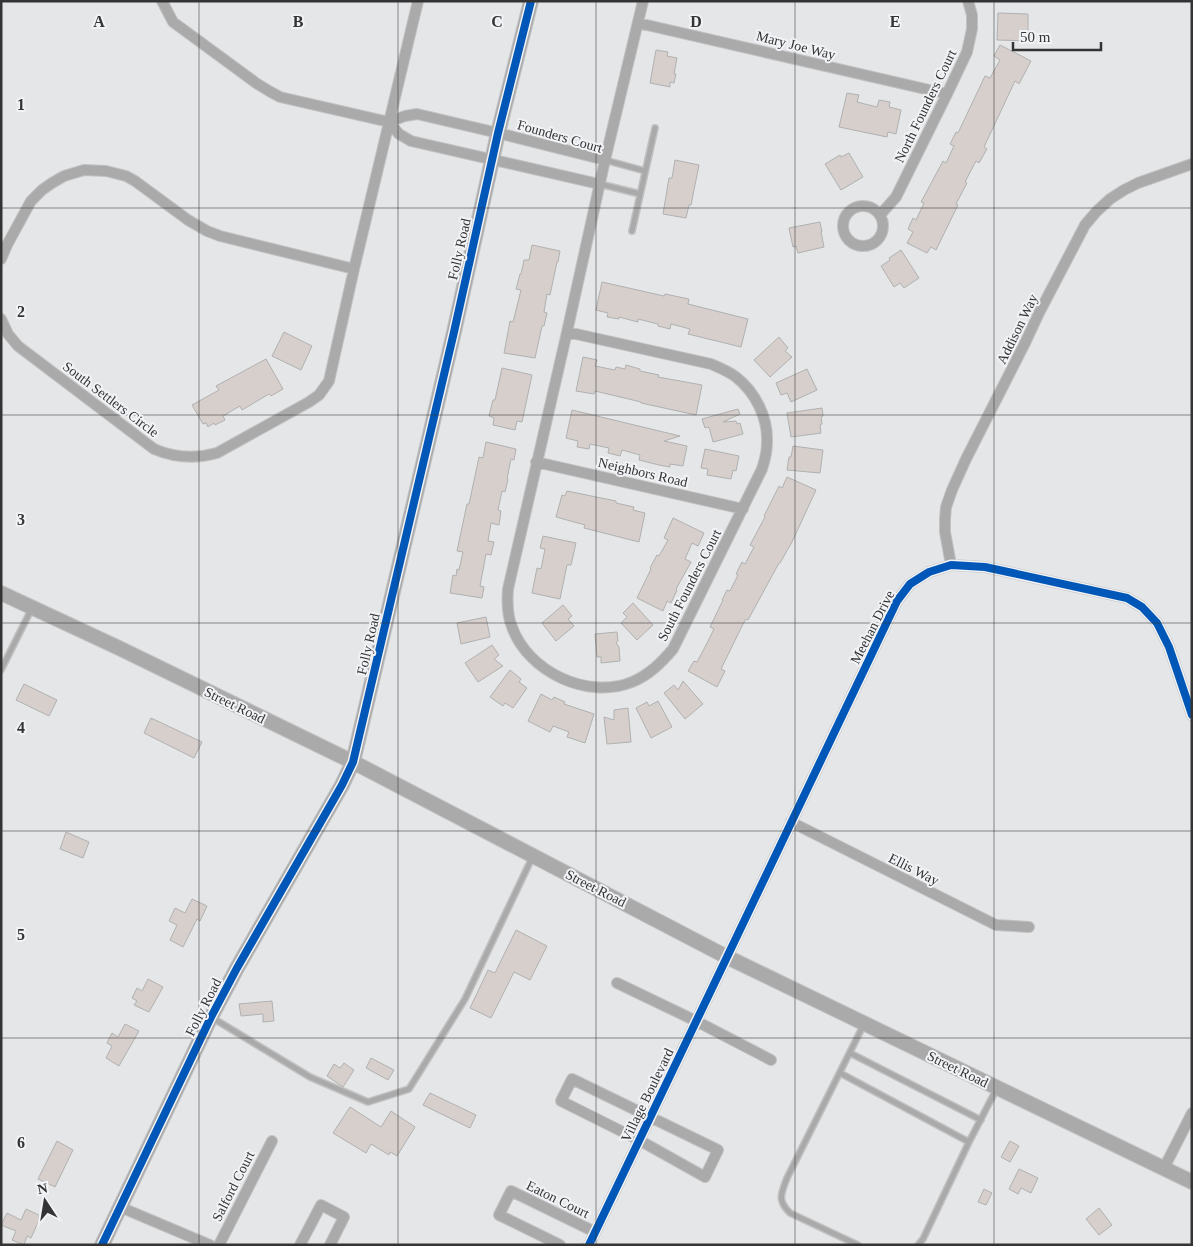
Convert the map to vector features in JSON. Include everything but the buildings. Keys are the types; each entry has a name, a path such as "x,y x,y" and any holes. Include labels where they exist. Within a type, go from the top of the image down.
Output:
{"main road":[{"name":"Folly Road","path":"102,1245 211,1017 353,762 454,332 498,133 531,1"},
{"name":"Street Road","path":"1,593 353,762 728,957 1192,1182"}],"street":[{"path":"162,1 173,22 256,83 280,97 389,122 399,134 411,141 600,184"},
{"name":"South Settlers Circle","path":"1,319 8,334 18,346 154,449 178,457 193,458 217,453 319,395 329,381 418,1"},
{"path":"605,160 643,1"},
{"name":"North Founders Court","path":"880,215 896,197 967,52 972,29 972,15 968,1"},
{"name":"Mary Joe Way","path":"638,23 947,94"},
{"name":"Founders Court","path":"389,122 405,116 418,114 605,160 600,184"},
{"name":"Addison Way","path":"951,564 945,532 945,519 946,507 952,490 1039,313 1085,225 1110,199 1124,190 1138,183 1192,164"},
{"path":"1,259 31,201 42,190 64,176 84,170 94,170 117,173 135,181 188,220 220,236 354,269"},
{"name":"South Founders Court","path":"567,332 711,364 727,371 736,377 755,398 767,430 766,453 762,469 673,648 662,663 648,674 620,686 608,688 578,685 561,678 541,665 529,655 519,642 512,627 508,611 508,590 600,184"},
{"path":"859,206 867,206 874,209 880,215 883,222 883,230 880,238 874,243 867,246 859,246 852,243 846,237 843,230 843,222 846,215 852,209 859,206"},
{"name":"Neighbors Road","path":"536,462 743,509"},
{"name":"Meehan Drive","path":"728,957 896,601 910,584 929,572 951,564 985,567 1127,598 1142,607 1157,622 1164,635 1192,715"},
{"name":"Ellis Way","path":"791,822 996,926 1029,927"},
{"name":"Village Boulevard","path":"589,1245 728,957"},
{"path":"616,983 696,1021 771,1060"},
{"path":"572,1079 650,1118 718,1150 706,1177 639,1140 561,1101 572,1079"},
{"path":"1164,1168 1192,1113"},
{"name":"Salford Court","path":"219,1245 272,1141"},
{"name":"Eaton Court","path":"560,1245 500,1215 512,1191 595,1232"},
{"path":"300,1245 321,1205 344,1216 330,1245"},
{"path":"120,1206 189,1241 210,1245"}],"lane":[{"path":"632,231 655,128"},
{"path":"605,160 645,171"},
{"path":"600,184 640,194"},
{"path":"1,670 33,607"},
{"path":"211,1017 310,1077 368,1102 409,1088 465,1000 533,856"},
{"path":"858,1245 790,1213 782,1206 781,1194 787,1178 864,1023"},
{"path":"850,1053 981,1120"},
{"path":"840,1073 969,1142"},
{"path":"918,1245 923,1239 969,1142 998,1088"}],"cycle path":[{"path":"102,1245 211,1017 342,785 353,762 454,332 498,133 531,1"},
{"path":"589,1245 897,601 910,584 929,572 951,565 985,567 1127,598 1142,607 1157,623 1169,647 1192,715"}]}
